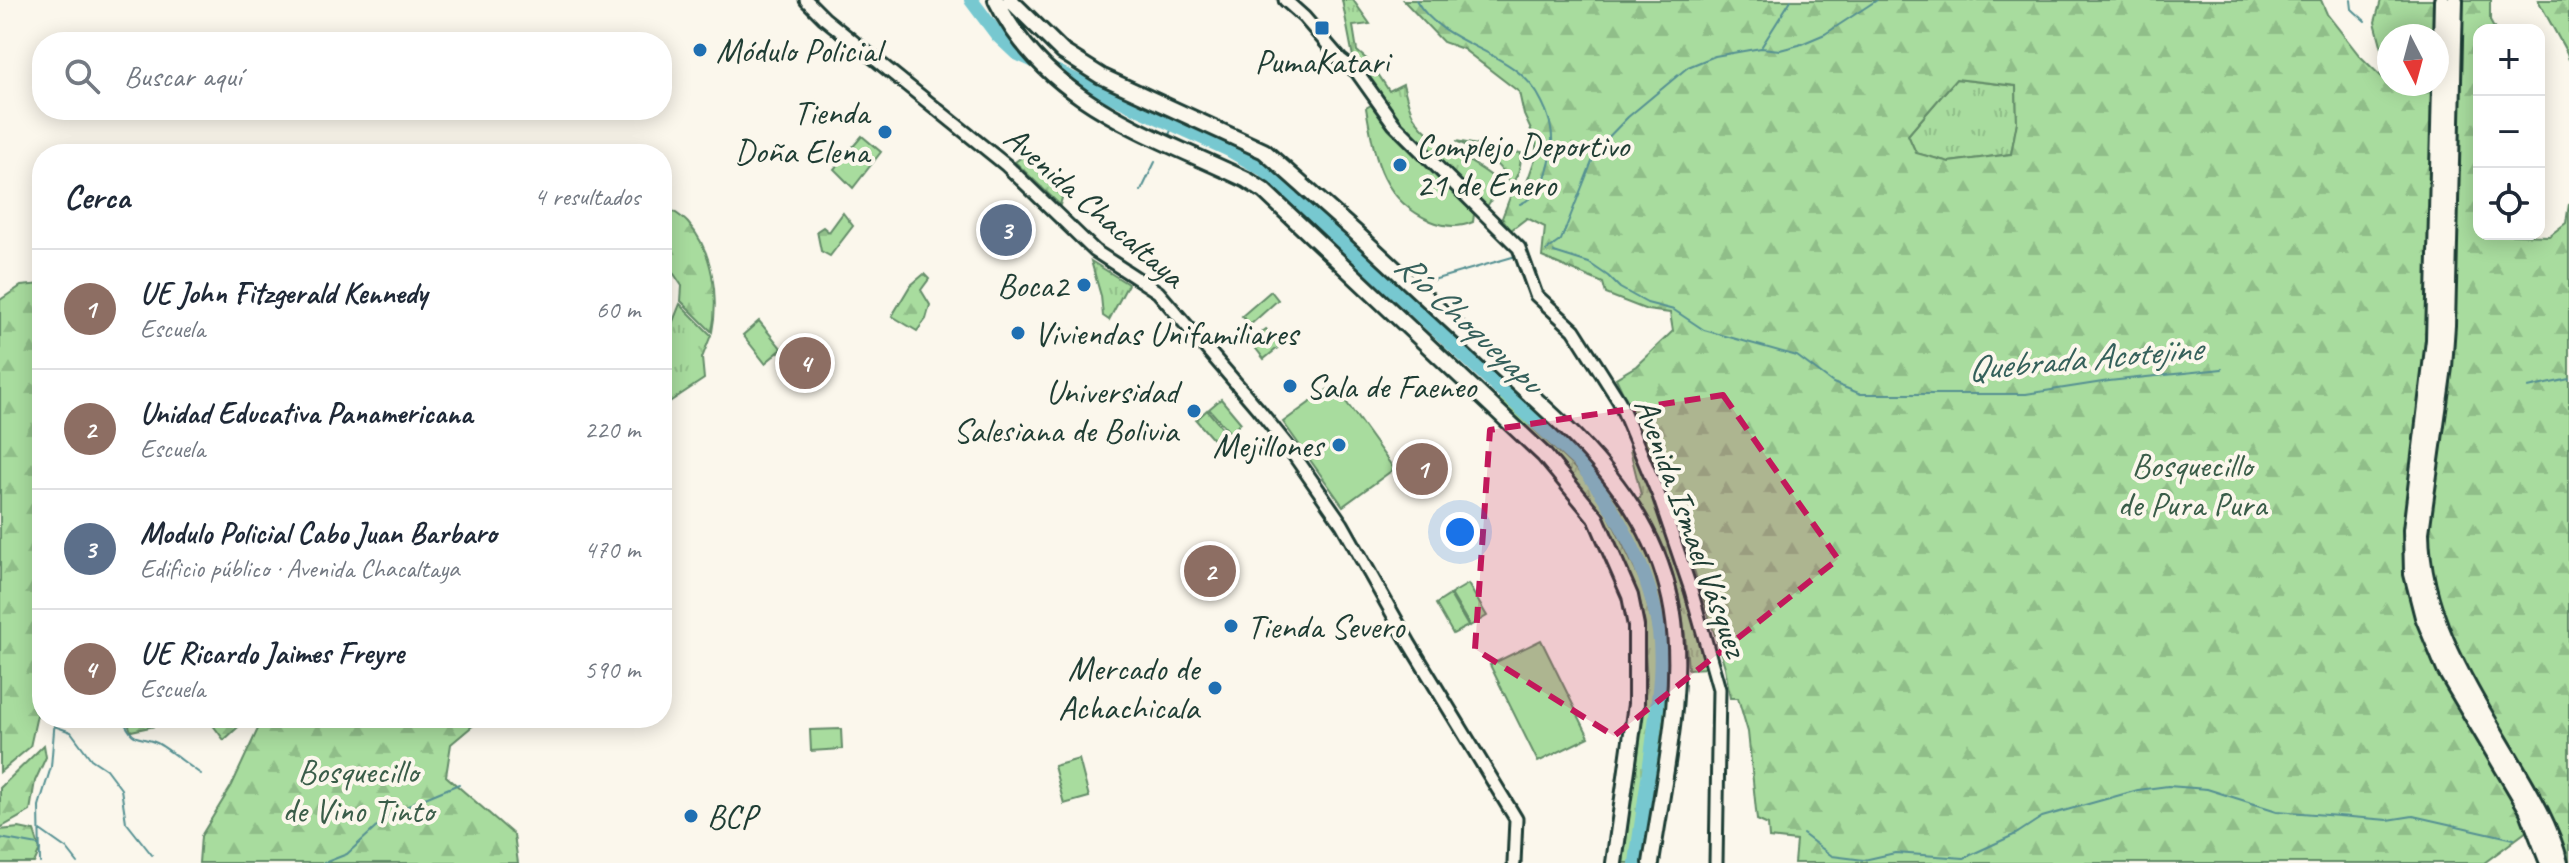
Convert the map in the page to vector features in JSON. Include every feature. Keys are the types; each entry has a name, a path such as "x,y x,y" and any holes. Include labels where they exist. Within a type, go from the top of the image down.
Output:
{"highway":[{"path":"996,0 1005,20 1031,55 1078,97 1264,191 1544,455 1596,518 1620,569 1636,626 1636,704 1614,863"},
{"path":"1010,0 1063,52 1101,76 1264,151 1563,425 1617,487 1657,552 1675,613 1678,651 1676,711 1651,863"},
{"path":"2442,0 2434,340 2411,530 2412,574 2423,617 2445,670 2527,809 2548,863"},
{"path":"2455,0 2447,325 2421,532 2421,556 2430,603 2439,626 2475,697 2547,823 2560,863"}],"street":[{"name":"Avenida Chacaltaya","path":"806,0 824,18 1006,165 1095,251 1158,292 1259,410 1342,524 1409,643 1516,819 1514,863"},
{"name":"Avenida Ismael Vásquez","path":"1285,0 1341,60 1357,72 1394,124 1519,248 1536,295 1574,330 1619,401 1659,496 1715,667 1720,709 1716,863"}],"highlighted area":[{"path":"1723,395 1838,559 1614,736 1475,649 1490,430"}],"green space":[{"path":"1342,0 1353,0 1370,24 1353,26 1357,51 1371,63 1389,91 1403,84 1411,111 1420,125 1439,142 1494,178 1495,194 1486,208 1401,124 1358,65 1353,57"},
{"name":"Bosquecillo de Pura Pura","path":"1403,0 2321,0 2327,14 2377,72 2377,96 2449,96 2449,24 2377,24 2377,30 2375,22 2381,0 2490,0 2492,24 2473,24 2473,240 2545,240 2545,236 2566,223 2569,204 2569,863 2541,863 2534,836 2527,831 2484,863 1794,863 1796,841 1769,838 1768,825 1757,820 1748,732 1738,698 1730,698 1725,667 1672,501 1616,378 1636,366 1673,331 1670,313 1647,310 1606,294 1603,283 1542,257 1545,227 1527,218 1511,230 1502,218 1510,197 1527,182 1536,156 1536,141 1524,115 1519,92 1463,49 1443,42","holes":["1956,79 2016,86 2017,122 2011,154 1949,162 1916,153 1908,135"]},
{"path":"2538,0 2569,0 2569,60 2567,53"},
{"path":"1956,79 2016,86 2017,122 2011,154 1949,162 1916,153 1908,135"},
{"name":"Complejo Deportivo 21 de Enero","path":"1371,105 1389,130 1474,214 1473,222 1457,226 1436,223 1401,201 1390,188 1377,159 1366,108"},
{"path":"862,136 881,152 853,188 834,169"},
{"path":"1456,141 1521,153 1516,178 1510,185 1495,163"},
{"path":"1023,156 1056,187 1062,198 1060,205 1015,162"},
{"path":"672,210 696,234 708,261 715,304 712,332 681,301 682,286 674,274"},
{"path":"843,213 853,226 830,256 821,251 817,231 823,227 829,232"},
{"path":"1091,261 1128,284 1109,320 1103,316"},
{"path":"924,274 929,279 921,290 930,305 926,319 917,331 892,316 910,286"},
{"path":"32,285 34,728 30,747 0,772 0,300 21,286"},
{"path":"1271,291 1278,300 1250,325 1242,316"},
{"path":"680,304 711,335 702,358 704,379 672,400 672,324"},
{"path":"759,321 782,349 765,363 743,335"},
{"path":"1266,329 1280,346 1264,359 1250,341"},
{"name":"Mejillones","path":"1334,385 1394,469 1343,506 1283,422"},
{"path":"1512,387 1574,446 1618,498 1652,559 1662,586 1670,627 1669,706 1646,863 1640,863 1665,667 1663,627 1654,588 1642,555 1593,472 1506,392"},
{"path":"1501,397 1583,476 1605,507 1643,586 1655,636 1657,670 1653,721 1631,863 1623,863 1647,678 1641,604 1599,511 1560,460 1497,401"},
{"path":"1221,399 1241,423 1230,433 1209,409"},
{"path":"1207,410 1228,435 1217,444 1196,420"},
{"path":"1633,449 1654,497 1708,668 1688,669 1674,576 1657,533 1633,498 1640,498 1641,495 1630,450"},
{"path":"1468,584 1487,616 1470,626 1451,594"},
{"path":"1450,595 1468,626 1453,634 1436,604"},
{"path":"1541,640 1589,737 1538,762 1490,665"},
{"path":"215,728 237,728 224,740"},
{"name":"Bosquecillo de Vino Tinto","path":"258,728 470,728 451,744 446,776 514,835 518,863 199,863 201,836 232,785"},
{"path":"841,729 842,749 811,751 810,730"},
{"path":"44,745 46,757 35,781 30,811 0,828 0,788"},
{"path":"1079,759 1089,797 1064,804 1054,766"},
{"path":"19,828 34,831 40,850 34,863 0,863 0,830"}],"waterway":[{"name":"Río Choqueyapu","path":"971,0 998,36 1016,53 1229,150 1264,170 1579,462 1630,542 1648,586 1659,632 1659,690 1636,863"},
{"path":"1416,0 1444,29 1515,70 1530,84 1542,102 1552,130 1550,161 1541,186 1520,204"},
{"path":"1762,46 1791,0"},
{"path":"1546,251 1561,240 1597,149 1628,117 1688,67 1715,56 1761,48 1780,50 1799,45 1825,34 1877,0"},
{"path":"2351,0 2352,9 2365,21"},
{"path":"1169,135 1173,125"},
{"path":"1141,191 1155,162"},
{"name":"Quebrada Acotejine","path":"1554,252 1589,263 1620,288 1647,303 1674,310 1704,330 1797,356 1833,383 1861,394 2026,394 2222,369"},
{"name":"Quebrada Acotejine","path":"1426,282 1516,256"},
{"name":"Quebrada Acotejine","path":"2528,388 2569,379"},
{"path":"40,863 39,806 51,767 54,728"},
{"path":"60,728 71,732 91,759 106,769 121,789 126,822 152,855"},
{"path":"128,728 136,737 157,743 201,774"},
{"path":"324,863 347,854 383,821 413,803 459,784"},
{"path":"1803,834 1832,856 1864,860 1895,853 1964,858 2016,834 2042,817 2138,790 2168,786 2207,789 2277,811 2388,820 2413,816 2514,839"},
{"path":"40,830 67,849 78,863"},
{"path":"0,838 38,845"}],"place":[{"name":"PumaKatari","path":"1322,28"},
{"name":"Módulo Policial","path":"700,50"},
{"name":"Tienda Doña Elena","path":"885,132"},
{"name":"Complejo Deportivo 21 de Enero","path":"1400,165"},
{"name":"Modulo Policial Cabo Juan Barbaro","path":"1006,230"},
{"name":"Boca2","path":"1084,285"},
{"name":"Viviendas Unifamiliares","path":"1018,333"},
{"name":"UE Ricardo Jaimes Freyre","path":"805,363"},
{"name":"Sala de Faeneo","path":"1290,386"},
{"name":"Universidad Salesiana de Bolivia","path":"1194,411"},
{"name":"Mejillones","path":"1339,445"},
{"name":"UE John Fitzgerald Kennedy","path":"1422,469"},
{"name":"Unidad Educativa Panamericana","path":"1210,571"},
{"name":"Tienda Severo","path":"1231,626"},
{"name":"Mercado de Achachicala","path":"1215,688"},
{"name":"BCP","path":"691,816"}]}
